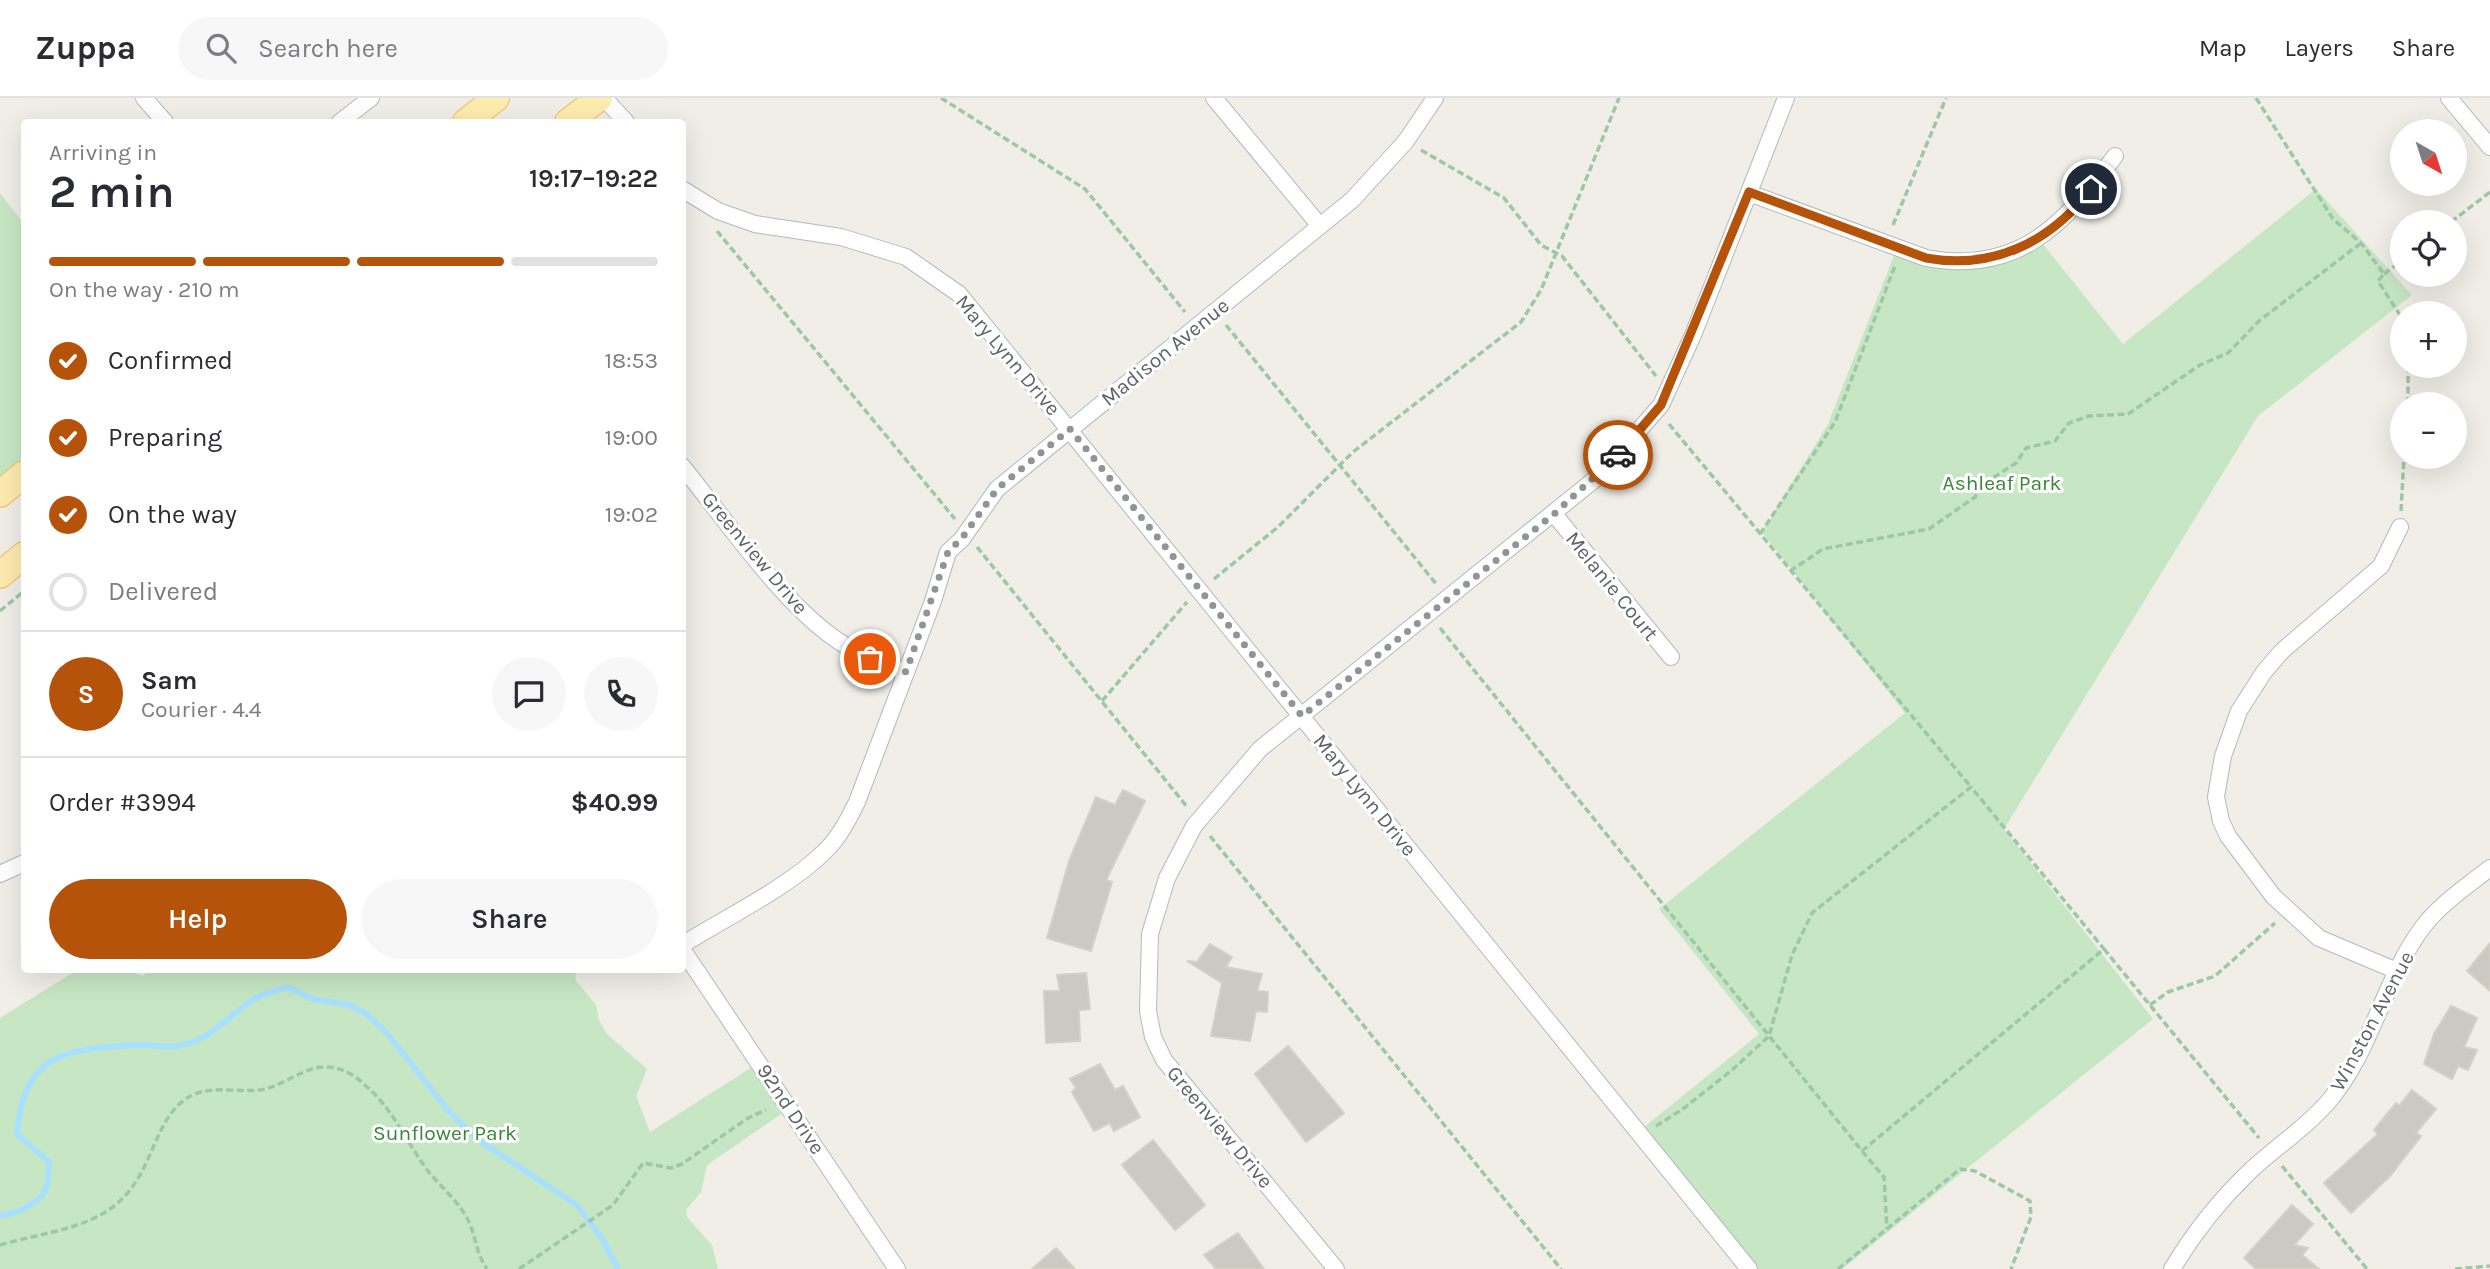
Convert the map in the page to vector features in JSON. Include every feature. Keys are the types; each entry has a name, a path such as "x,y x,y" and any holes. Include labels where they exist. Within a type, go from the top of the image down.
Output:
{"main road":[{"path":"470,119 496,98"},
{"path":"572,119 599,98"},
{"path":"0,494 21,476"},
{"path":"0,575 21,558"}],"street":[{"path":"144,98 162,119"},
{"path":"344,119 371,98"},
{"path":"604,98 622,119"},
{"path":"1214,98 1320,226"},
{"name":"Madison Avenue","path":"686,944 803,870 824,852 842,831 857,802 948,552 966,533 997,489 1372,181 1406,141 1435,98"},
{"name":"Greenview Drive","path":"1336,1269 1164,1060 1153,1037 1147,1011 1150,934 1167,878 1198,821 1260,750 1599,476 1663,401 1786,98"},
{"path":"2449,98 2490,147"},
{"path":"1749,192 1926,258 1952,263 1978,262 2004,256 2038,237 2078,205 2115,156"},
{"name":"Mary Lynn Drive","path":"686,191 718,211 755,224 841,237 906,257 959,294 1749,1269"},
{"name":"Greenview Drive","path":"686,471 812,621 841,643 870,659 906,672"},
{"name":"Melanie Court","path":"1554,514 1671,657"},
{"path":"2397,971 2319,938 2273,896 2228,836 2221,821 2216,797 2223,756 2239,712 2264,672 2283,651 2381,566 2400,527"},
{"path":"0,874 21,864"},
{"name":"Winston Avenue","path":"2172,1269 2189,1241 2248,1173 2273,1154 2329,1101 2360,1053 2385,1004 2397,971 2423,927 2453,897 2490,868"},
{"name":"92nd Drive","path":"686,953 897,1269"}],"path":[{"path":"941,98 1086,189 1185,313 1203,297 1215,311 1438,585 1418,601 1884,1177 1887,1230"},
{"path":"1102,701 1183,605 1278,527 1340,465 1521,322 1541,290 1619,98"},
{"path":"1760,534 1835,422 1896,261 1889,234 1946,98"},
{"path":"2256,98 2333,219 2361,243 2384,274"},
{"path":"1406,141 1504,198 1541,245 1562,256 1657,378 1670,426 2367,1269"},
{"path":"2467,210 2490,192"},
{"path":"707,224 734,248 1561,1269"},
{"path":"1790,570 1823,549 1929,529 1975,497 1984,483 2016,463 2026,448 2055,441 2069,423 2089,416 2128,414 2200,365 2228,353 2259,321 2361,243"},
{"path":"2390,270 2378,281 2391,301"},
{"path":"2400,527 2403,469"},
{"path":"0,611 21,594"},
{"path":"1643,1138 1684,1110 1769,1036 1793,955 1812,913 1971,788"},
{"path":"2150,1005 2168,992 2215,976 2289,911"},
{"path":"1863,1151 2104,949"},
{"path":"0,1245 83,1223 123,1198 141,1175 174,1110 192,1094 214,1089 269,1088 310,1070 332,1067 344,1070 367,1086 394,1118 418,1156 468,1220 480,1259 487,1269"},
{"path":"519,1269 606,1210 643,1163 671,1168 682,1164 748,1118 766,1110"},
{"path":"1838,1269 1960,1170 1975,1171 2029,1201 2031,1217 2011,1269"},
{"path":"2455,1269 2490,1266"}],"green space":[{"name":"Ashleaf Park","path":"2316,189 2390,271 2390,287 2405,287 2412,295 2404,301 2390,301 2390,312 2258,416 2004,829 2153,1019 1842,1269 1749,1269 1638,1132 1759,1034 1659,909 1905,713 1762,532 1828,424 1897,248 1952,263 2038,238 2123,344"},
{"path":"0,193 21,220 21,460 0,478"},
{"name":"Sunflower Park","path":"72,973 135,973 142,976 147,973 575,973 576,981 596,1005 599,1020 607,1034 647,1069 636,1096 650,1132 760,1062 790,1108 707,1165 701,1192 686,1210 687,1217 712,1245 718,1269 0,1269 0,1018"}],"building":[{"path":"1123,790 1145,801 1106,880 1112,882 1091,951 1047,938 1069,861 1096,797 1115,805"},
{"path":"2490,943 2490,991 2467,971"},
{"path":"1210,944 1232,957 1226,967 1262,974 1257,991 1268,992 1267,1012 1256,1011 1250,1041 1211,1036 1222,983 1187,961 1197,962"},
{"path":"1086,973 1090,1009 1079,1010 1080,1041 1046,1043 1044,991 1060,991 1057,975"},
{"path":"2451,1006 2477,1018 2464,1047 2477,1050 2468,1070 2458,1066 2452,1079 2424,1064 2434,1034"},
{"path":"1288,1046 1344,1113 1306,1142 1255,1074"},
{"path":"1100,1064 1115,1090 1123,1086 1140,1117 1114,1131 1110,1123 1094,1131 1072,1092 1076,1088 1070,1079"},
{"path":"2412,1090 2436,1109 2416,1133 2421,1136 2390,1176 2351,1213 2324,1183 2378,1134 2374,1130 2396,1103 2399,1106"},
{"path":"1153,1140 1205,1205 1175,1230 1122,1165"},
{"path":"2292,1205 2313,1224 2294,1245 2308,1248 2302,1255 2319,1269 2256,1269 2244,1258"},
{"path":"1238,1233 1264,1269 1216,1269 1204,1255"},
{"path":"1056,1248 1075,1269 1032,1269"}],"waterway":[{"path":"0,1215 19,1211 31,1204 42,1196 46,1188 49,1162 17,1134 28,1087 38,1072 51,1061 87,1049 134,1045 170,1047 193,1042 212,1032 257,998 288,987 312,999 349,1005 365,1013 386,1032 448,1110 478,1140 577,1205 601,1237 618,1269"}],"way so far":[{"path":"870,659 906,672 948,552 962,538 997,489 1070,429 1302,716 1554,514 1599,476 1618,455"}],"route":[{"path":"1618,455 1661,405 1693,335 1749,192 1926,258 1952,263 1978,262 2004,256 2038,237 2078,205 2091,189"}]}
